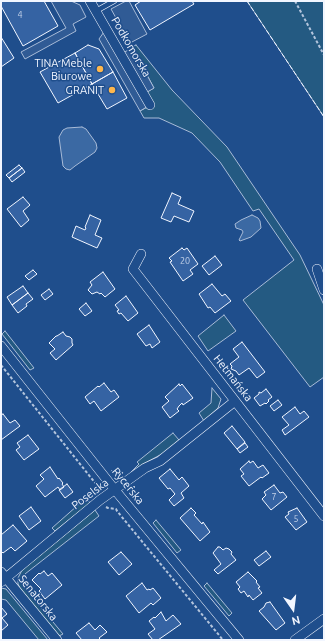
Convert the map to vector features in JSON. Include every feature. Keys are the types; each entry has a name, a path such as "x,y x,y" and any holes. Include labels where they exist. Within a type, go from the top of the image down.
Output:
{"street":[{"name":"Podkomorska","path":"90,1 150,105"},
{"name":"Hetmańska","path":"141,254 133,269 324,516"},
{"path":"317,269 324,290"},
{"name":"Rycerska","path":"1,346 115,490 239,640"},
{"name":"Poselska","path":"3,577 100,500 144,468 160,461 235,401"},
{"name":"Senatorska","path":"3,577 57,640"},
{"path":"295,640 324,619"}],"lane":[{"path":"96,11 114,1"}],"path":[{"path":"295,1 324,55"}],"shaded area":[{"path":"51,1 71,1 80,5 86,17 73,24 76,31 25,59 21,52 66,28"},
{"path":"126,1 129,1 147,34 130,43 111,9"},
{"path":"247,1 324,1 324,117"},
{"path":"106,29 121,54 132,48 154,88 144,94 150,105 140,111 99,39"},
{"path":"136,45 172,90 227,147 300,255 324,305 324,377 310,387 243,300 294,260 259,209 253,211 220,162 192,133 159,118 144,118 140,111 153,104 147,92 154,88 132,47"},
{"path":"82,127 86,129 96,143 97,148 95,152 70,170 66,169 63,166 59,137 63,130 67,128"},
{"path":"252,215 258,218 261,228 251,237 240,241 239,240 243,232 242,230 236,228 235,224"},
{"path":"224,315 236,331 208,351 198,336"},
{"path":"5,331 34,368 30,370 2,334"},
{"path":"212,388 221,399 218,408 204,421 199,413 211,403"},
{"path":"173,433 179,440 162,454 131,472 139,464 137,462"},
{"path":"86,498 90,503 55,531 52,528"},
{"path":"95,510 99,516 25,574 23,586 63,634 59,636 21,590 18,584 18,578 22,570"},
{"path":"156,520 181,550 177,553 153,523"},
{"path":"207,583 232,613 229,616 204,586"},
{"path":"1,588 6,589 48,640 39,640 6,600 1,599"}],"building":[{"path":"1,1 44,1 58,26 23,46 1,6"},
{"path":"141,1 192,1 194,4 150,30 135,5"},
{"path":"1,37 14,58 1,67"},
{"path":"88,45 99,49 113,72 92,84 75,53"},
{"path":"75,53 92,84 58,103 40,72"},
{"path":"113,72 127,98 107,109 92,84"},
{"path":"19,165 22,168 9,178 6,175"},
{"path":"22,168 25,172 12,182 9,178"},
{"path":"172,193 181,197 178,204 194,211 189,222 174,216 171,222 161,218"},
{"path":"23,197 30,205 23,211 29,220 21,227 7,209"},
{"path":"90,215 101,220 95,235 102,238 97,248 72,237 76,226 85,230"},
{"path":"182,248 184,250 187,248 198,264 190,270 193,274 183,281 170,262 172,261 169,258"},
{"path":"215,256 222,265 209,275 202,266"},
{"path":"33,270 37,274 29,280 25,276"},
{"path":"103,272 115,289 105,297 101,293 100,294 97,292 92,294 88,290 92,285 90,282"},
{"path":"212,284 222,296 225,294 231,301 215,313 210,307 208,308 199,294"},
{"path":"23,286 28,293 12,305 7,297"},
{"path":"49,289 53,294 45,300 41,295"},
{"path":"28,293 33,299 18,313 12,305"},
{"path":"126,296 138,313 128,321 121,313 119,314 117,311 119,310 115,305"},
{"path":"86,303 92,311 85,316 79,309"},
{"path":"149,325 160,342 152,348 150,344 146,346 137,334"},
{"path":"63,332 66,336 72,339 73,345 56,360 50,353 55,349 49,343"},
{"path":"242,342 265,372 257,378 249,368 239,375 236,371 231,369 232,366 230,364 239,357 233,349"},
{"path":"104,383 111,392 114,390 119,397 101,411 94,401 90,404 85,397"},
{"path":"179,384 180,386 182,384 193,398 183,405 182,403 177,409 179,411 170,418 162,407 169,401 165,397"},
{"path":"266,389 272,397 266,404 265,403 260,406 254,398 259,394 259,392 261,393"},
{"path":"278,400 282,405 274,411 270,406"},
{"path":"295,407 300,414 304,411 309,417 285,435 282,430 289,425 282,417"},
{"path":"3,414 10,423 15,420 20,426 1,440 1,415"},
{"path":"232,426 245,442 237,449 224,433"},
{"path":"28,435 39,449 24,460 16,450 20,447 17,443"},
{"path":"245,443 248,447 240,453 237,449"},
{"path":"249,461 250,463 253,461 258,468 263,465 269,473 249,486 241,476 244,474 240,469"},
{"path":"50,467 58,479 59,478 63,483 62,484 64,487 60,490 58,487 45,497 36,486 44,479 40,475"},
{"path":"170,469 179,480 182,477 189,486 181,493 184,498 174,506 169,500 175,494 170,488 168,489 159,478"},
{"path":"67,484 73,492 65,498 59,490"},
{"path":"274,485 280,493 283,492 287,497 271,510 262,499 266,495 264,492"},
{"path":"31,507 41,521 29,530 19,516"},
{"path":"191,508 196,513 194,515 202,524 203,522 210,532 200,541 180,518"},
{"path":"297,508 307,522 296,530 285,517 289,514 288,512"},
{"path":"13,525 27,541 15,551 11,547 3,553 1,551 1,535"},
{"path":"218,547 223,550 226,548 229,549 236,560 218,574 214,570 221,564 213,553"},
{"path":"266,551 271,557 259,566 254,560"},
{"path":"121,552 132,564 119,575 108,562"},
{"path":"44,571 48,576 52,573 62,585 45,599 39,591 41,589 32,580 39,573 40,574"},
{"path":"248,572 257,581 256,582 260,587 258,588 262,593 253,600 249,595 248,597 244,591 241,593 238,589 240,587 236,582"},
{"path":"142,583 147,590 153,588 161,598 153,605 151,603 139,613 126,596"},
{"path":"270,602 285,623 276,630 259,611 266,603"},
{"path":"1,607 7,614 2,618 8,625 1,631"},
{"path":"161,612 166,621 173,615 181,624 158,640 153,640 148,634 155,629 149,621"},
{"path":"89,623 95,630 100,625 107,632 99,638 101,640 82,640 76,633"}],"fence":[{"path":"247,1 324,117"}],"place":[{"name":"TINA Meble Biurowe","path":"100,69"},
{"name":"GRANIT","path":"112,90"}]}
